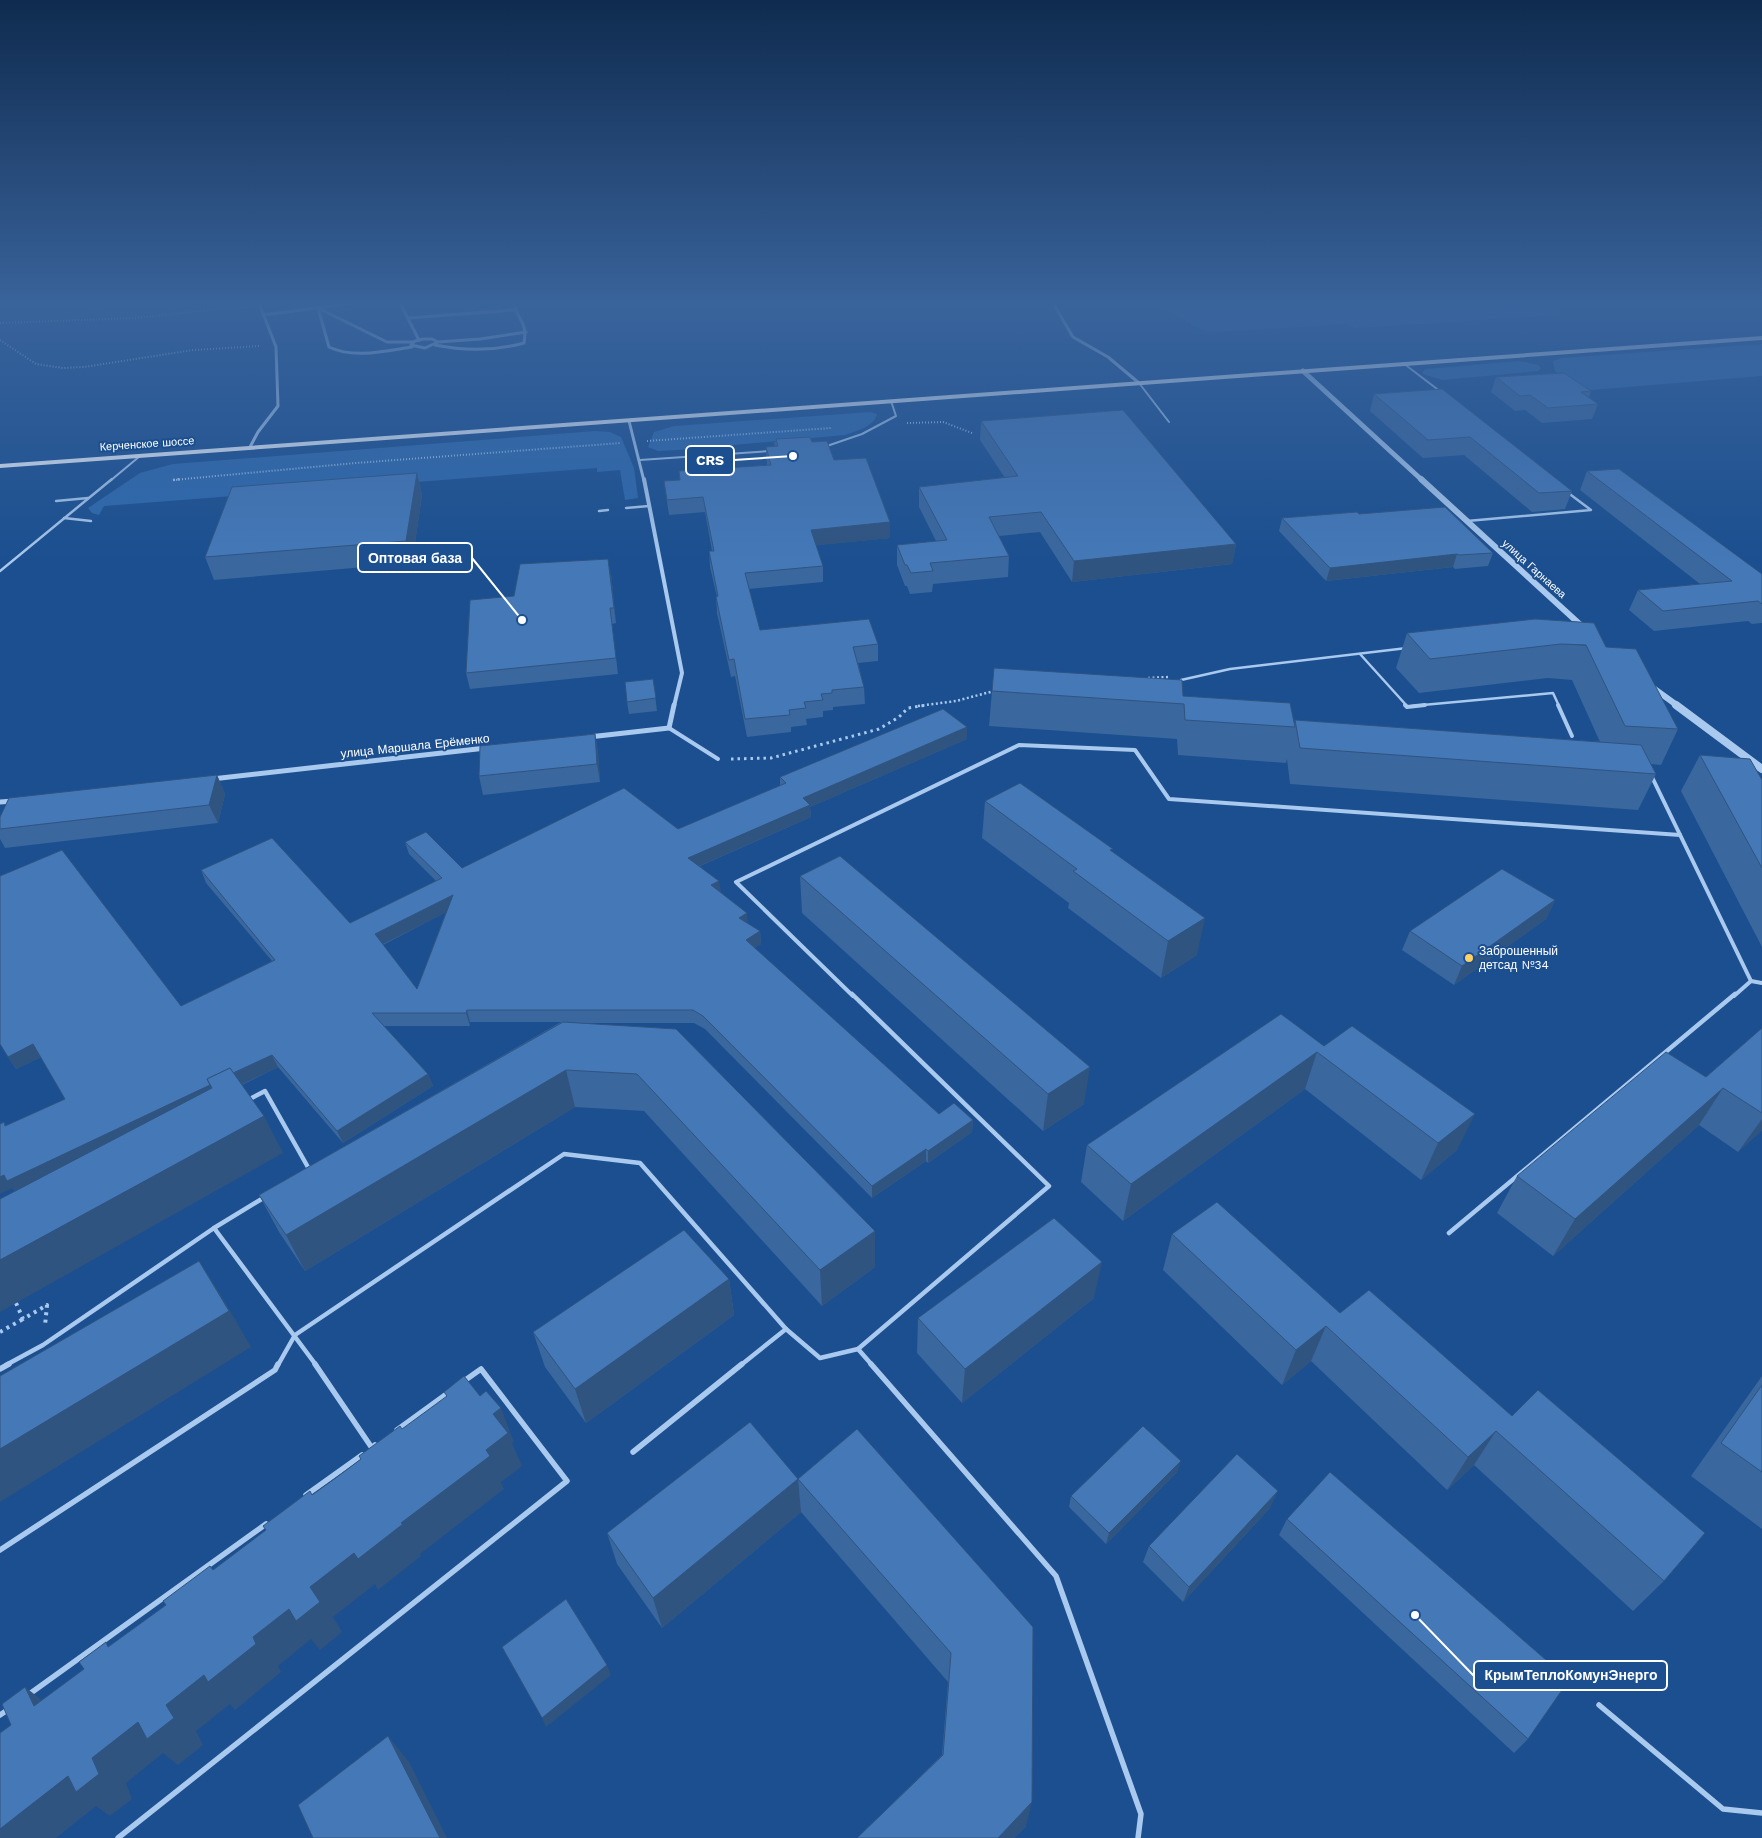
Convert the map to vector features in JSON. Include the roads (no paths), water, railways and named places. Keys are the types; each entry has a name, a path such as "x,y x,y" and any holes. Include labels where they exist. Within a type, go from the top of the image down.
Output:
{"main road":[{"name":"Керченское шоссе","path":"0,466 1064,389"}],"street":[{"path":"250,447 258,432 278,406 277,389"},
{"name":"улица Гарнаева","path":"1322,389 1590,634"},
{"path":"580,738 669,728 682,673 640,460 629,420"},
{"path":"1646,682 1762,769"},
{"name":"улица Маршала Ерёменко","path":"206,779 492,747"},
{"path":"0,802 20,800"}],"lane":[{"path":"1143,389 1169,422"},
{"path":"1437,389 1446,396"},
{"path":"823,448 882,425 896,416 891,402"},
{"path":"640,460 775,451"},
{"path":"0,571 140,456"},
{"path":"1467,521 1591,510 1561,488"},
{"path":"56,501 88,498"},
{"path":"626,508 649,506"},
{"path":"599,511 608,510"},
{"path":"64,518 91,521"},
{"path":"1574,629 1583,628"},
{"path":"1181,680 1230,669 1408,648"},
{"path":"1360,654 1406,707 1553,692 1572,736"},
{"path":"669,728 718,759"},
{"path":"0,1550 274,1370 295,1335 564,1154 640,1163 786,1329 820,1358 858,1349 1050,1186 736,882 1020,745 1135,750 1169,799 1680,835"},
{"path":"1642,774 1652,775 1751,982"},
{"path":"1449,1233 1751,982 1762,983"},
{"path":"239,1105 265,1091 310,1169 302,1174"},
{"path":"0,1369 43,1345 214,1228 270,1194"},
{"path":"214,1228 295,1335 372,1448"},
{"path":"633,1452 786,1329"},
{"path":"858,1349 1056,1576 1141,1814 1138,1838"},
{"path":"118,1838 567,1481 481,1369 387,1436"},
{"path":"299,1500 379,1442"},
{"path":"24,1698 275,1518"},
{"path":"0,1715 16,1704"},
{"path":"1599,1705 1723,1809 1762,1813"}],"place":[{"name":"CRS","path":"793,456"},
{"name":"Оптовая база","path":"522,620"},
{"name":"Заброшенный детсад №34","path":"1469,958"},
{"name":"КрымТеплоКомунЭнерго","path":"1415,1615"}]}
